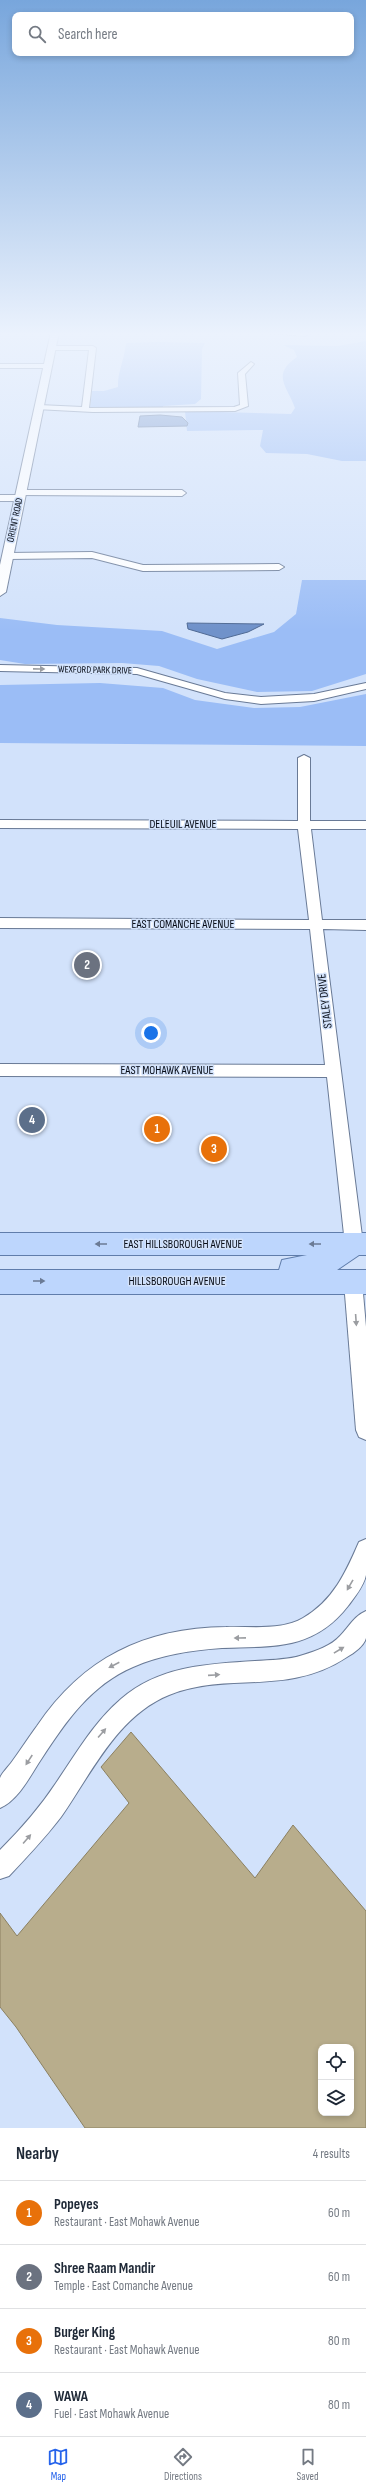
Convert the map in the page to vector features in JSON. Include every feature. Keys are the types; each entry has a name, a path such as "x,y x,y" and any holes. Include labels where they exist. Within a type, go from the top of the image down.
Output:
{"main road":[{"name":"EAST HILLSBOROUGH AVENUE","path":"0,1244 360,1244"},
{"path":"164,1281 190,1273 216,1269 323,1266 339,1258 360,1244"},
{"name":"HILLSBOROUGH AVENUE","path":"0,1282 164,1281 362,1277"}],"street":[{"name":"ORIENT ROAD","path":"0,592 33,431"},
{"path":"0,498 20,499 182,493"},
{"path":"0,504 20,499"},
{"path":"8,556 92,556 143,568 279,567"},
{"name":"WEXFORD PARK DRIVE","path":"0,668 137,671 159,675 224,695 276,701 315,699 366,686"},
{"name":"WEXFORD PARK DRIVE","path":"0,678 119,678 188,685"},
{"name":"STALEY DRIVE","path":"304,758 304,824 334,1071 360,1244"},
{"name":"DELEUIL AVENUE","path":"0,824 366,825"},
{"name":"EAST COMANCHE AVENUE","path":"0,923 366,925"},
{"name":"EAST MOHAWK AVENUE","path":"0,1070 334,1071"},
{"path":"362,1277 366,1430"},
{"path":"0,1796 24,1768 71,1700 103,1671 137,1655 170,1645 213,1638 280,1636 295,1632 323,1617 336,1607 354,1578 366,1549"},
{"path":"0,1867 25,1842 52,1809 98,1738 112,1722 139,1699 166,1685 192,1677 296,1669 320,1660 345,1646 366,1622"}],"shaded area":[{"path":"263,431 366,431 366,461 342,461 307,454 266,453 260,446"},
{"path":"302,580 366,580 366,674 312,691 257,692 197,679 159,666 122,663 25,664 0,660 0,618 57,625 162,631 217,649 274,632 296,614"},
{"path":"187,623 264,624 248,632 222,639 188,629"},
{"path":"100,683 163,688 195,700 254,708 300,707 366,694 366,746 0,743 0,685"}],"building":[{"path":"131,1732 255,1878 293,1825 366,1911 366,2128 85,2128 16,2027 0,2007 0,1913 17,1936 129,1803 101,1767"}],"place":[{"name":"Shree Raam Mandir","path":"87,965"},
{"name":"WAWA","path":"32,1120"},
{"name":"Popeyes","path":"157,1129"},
{"name":"Burger King","path":"214,1149"}]}
